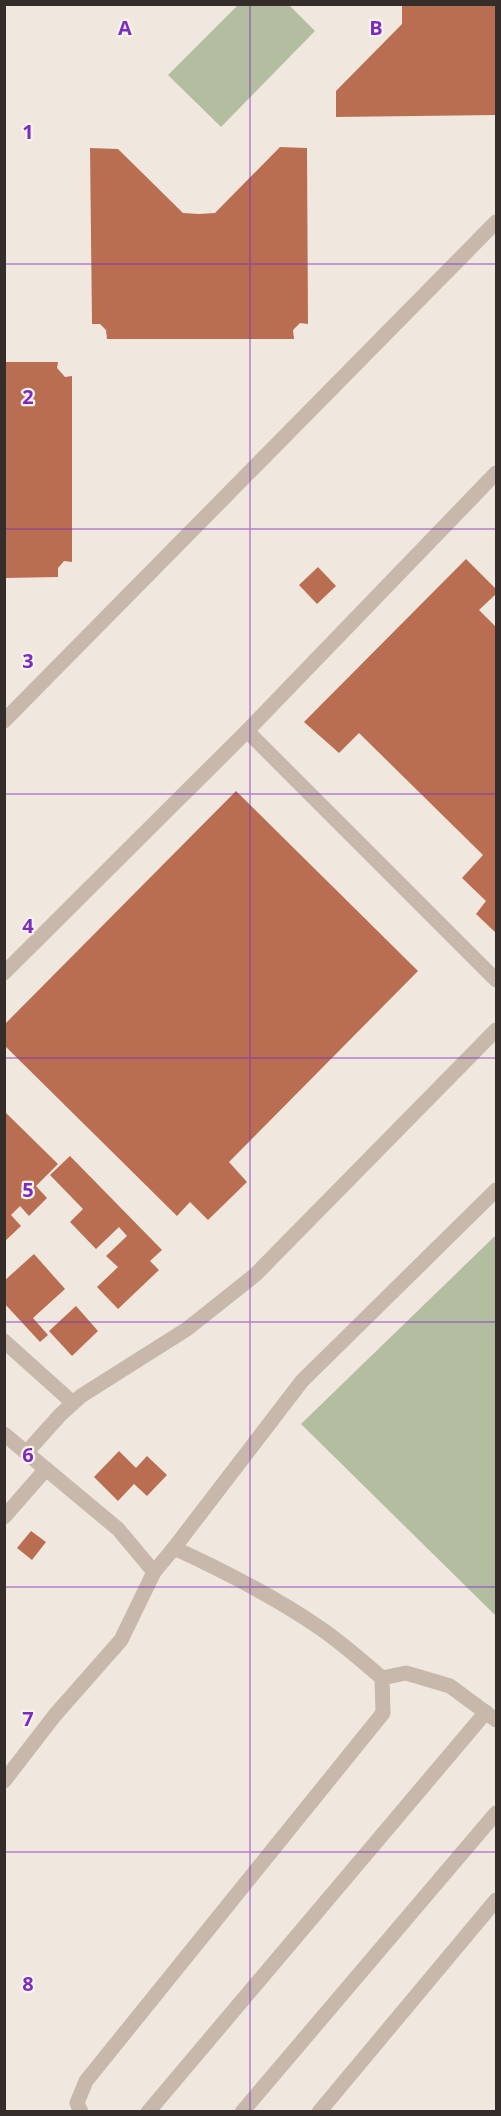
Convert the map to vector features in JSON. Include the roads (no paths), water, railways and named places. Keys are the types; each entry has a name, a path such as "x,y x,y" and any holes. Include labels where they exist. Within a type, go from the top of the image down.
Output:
{"lane":[{"path":"4,721 496,222"},
{"path":"4,974 247,731 496,473"},
{"path":"247,731 496,980"},
{"path":"26,1453 73,1403 98,1384 187,1329 255,1275 496,1030"},
{"path":"4,1781 55,1715 121,1640 154,1572 302,1381 496,1190"},
{"path":"4,1341 73,1403"},
{"path":"4,1434 118,1529 154,1572"},
{"path":"4,1517 46,1469"},
{"path":"81,2112 77,2103 86,2081 383,1713 382,1678 320,1628 226,1572 174,1548"},
{"path":"147,2112 491,1716 450,1686 406,1673 382,1678"},
{"path":"242,2112 496,1813"},
{"path":"319,2112 496,1900"}]}
